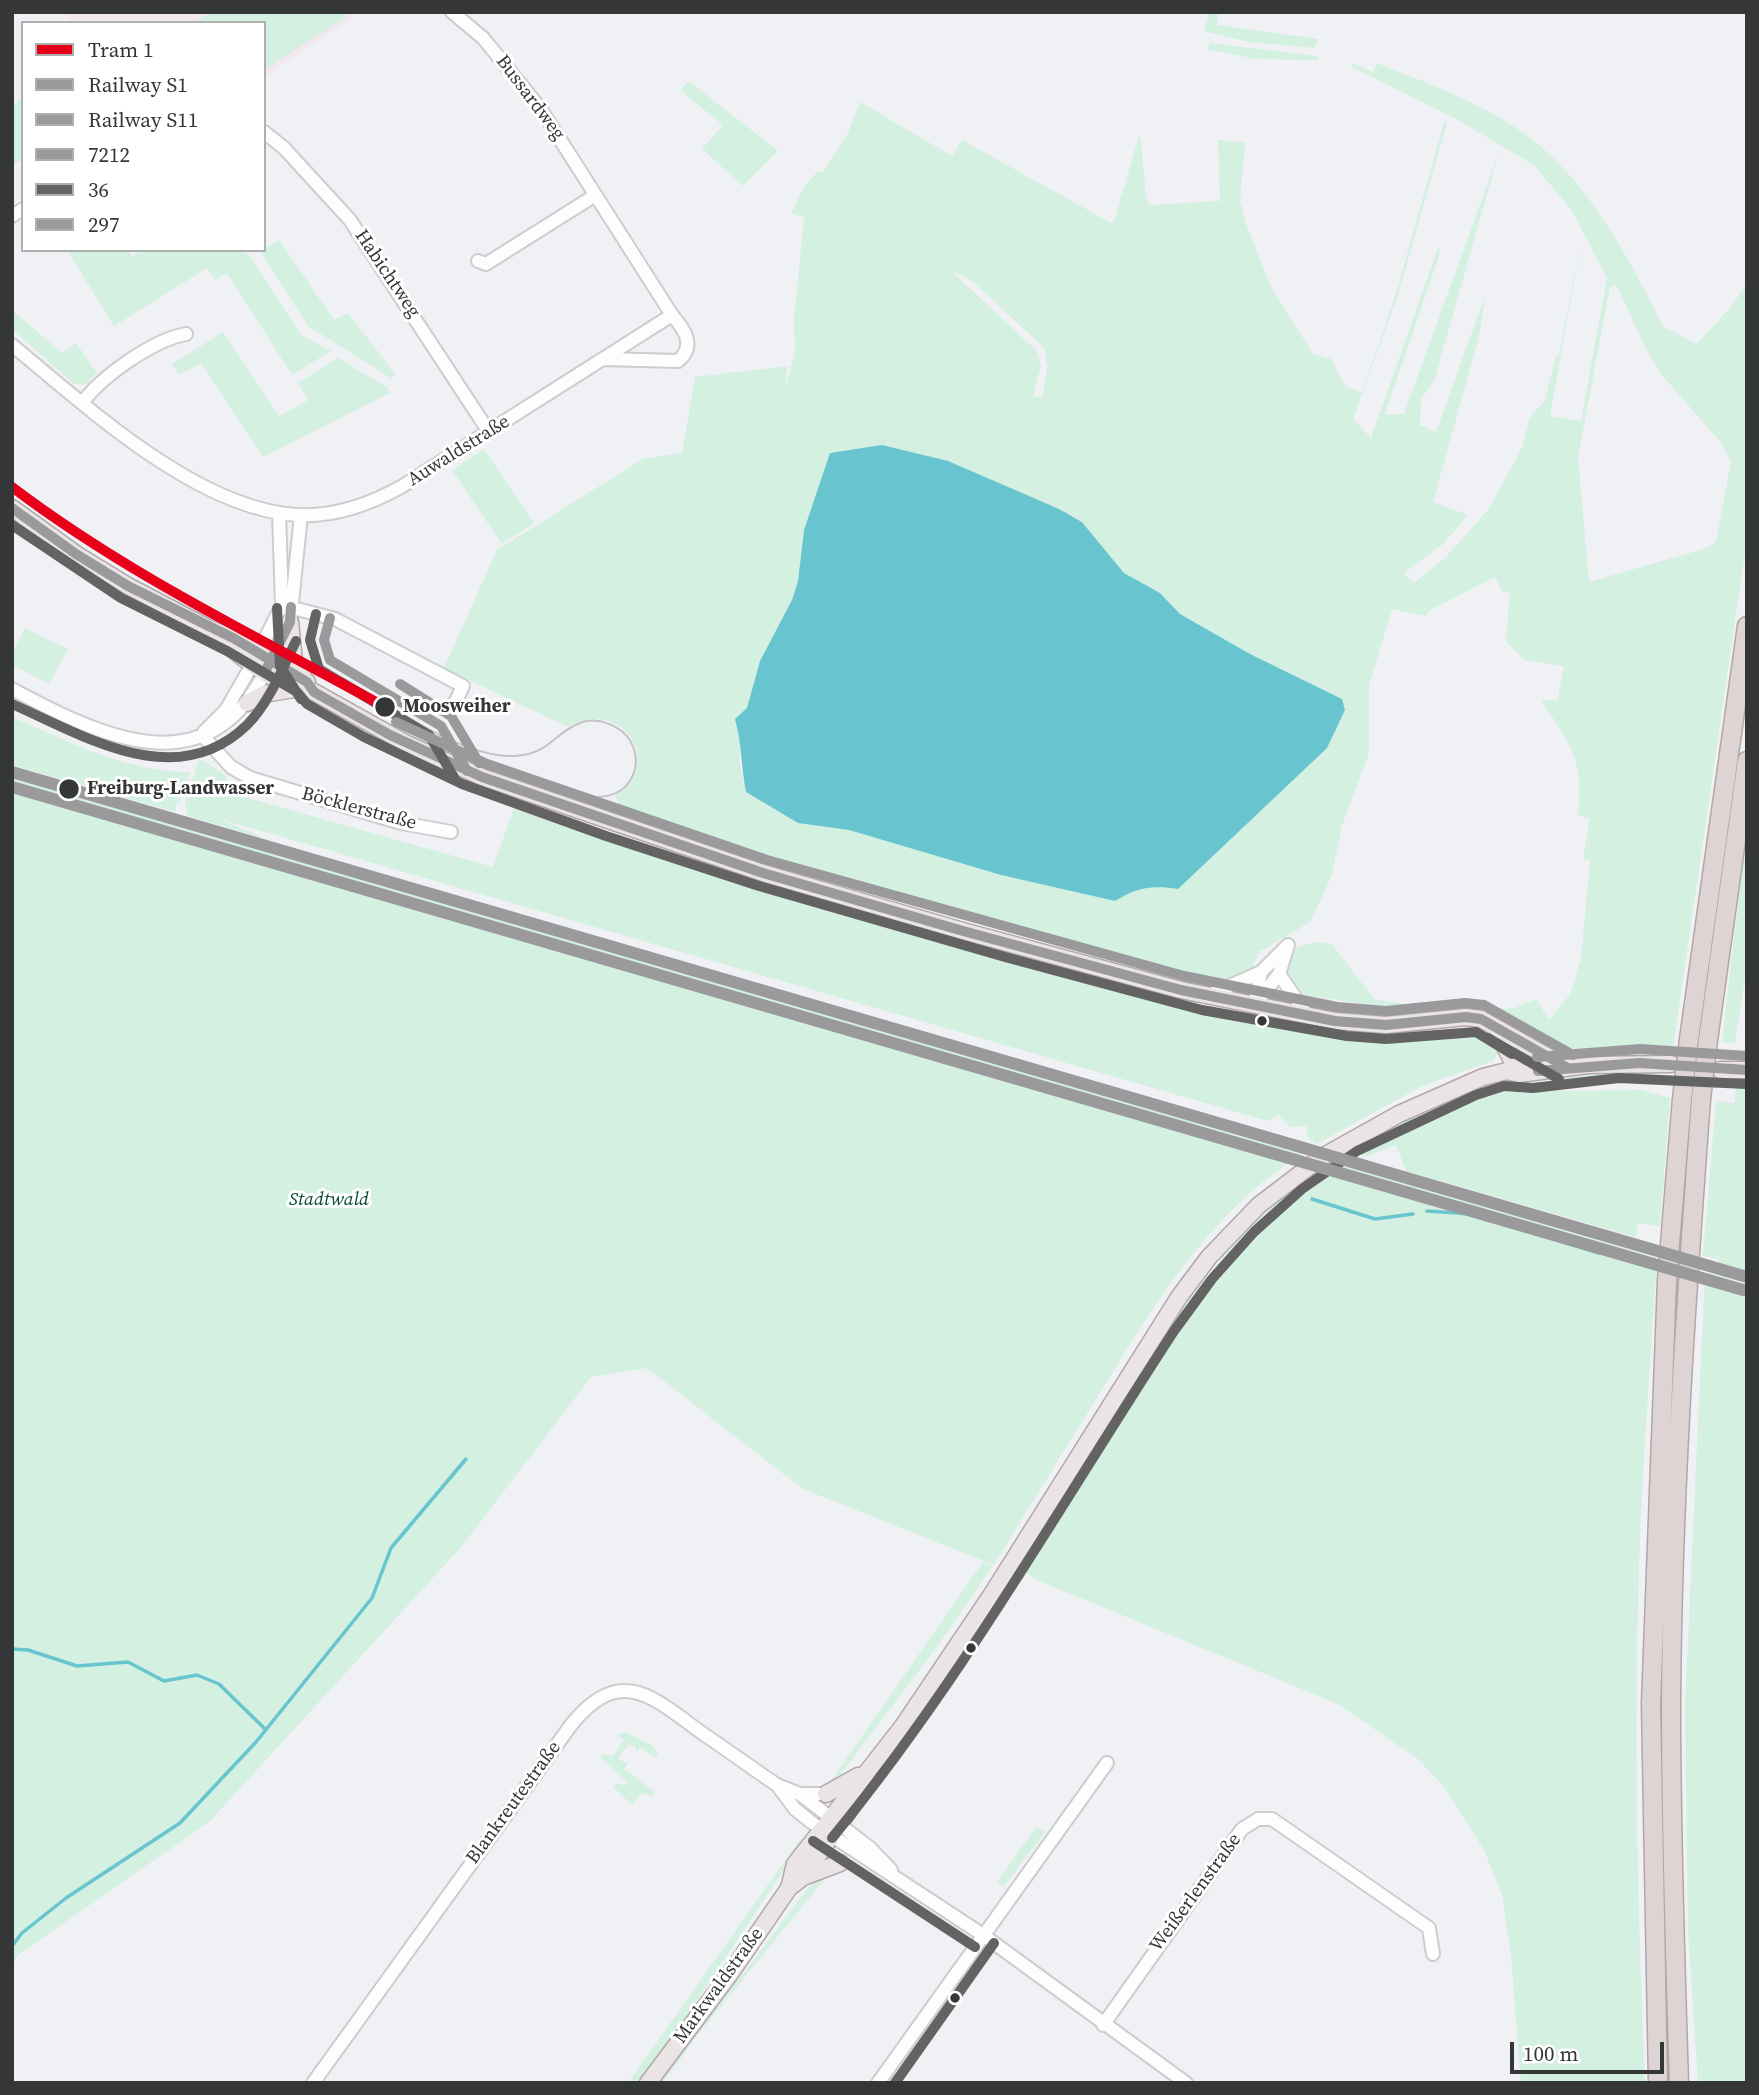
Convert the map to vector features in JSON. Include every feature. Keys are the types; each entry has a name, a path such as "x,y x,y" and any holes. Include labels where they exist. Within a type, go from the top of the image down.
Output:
{"highway":[{"path":"1658,2083 1651,1704 1667,1280 1689,1039 1747,626"},
{"path":"1679,2083 1673,1912 1671,1705 1687,1285 1701,1099 1747,761"}],"main road":[{"path":"12,508 128,586 208,628 235,639 262,662 305,688 427,754 611,823 763,873 964,931 1206,996 1308,1016 1386,1025 1466,1017 1481,1019 1566,1067"},
{"path":"288,611 294,662 305,688"},
{"path":"247,703 264,694 305,688"},
{"path":"1501,1031 1503,1043 1520,1074"},
{"path":"1519,1042 1525,1059 1520,1074"},
{"name":"Markwaldstraße","path":"789,1888 795,1864 831,1827 868,1782 870,1771 992,1594 1179,1297 1233,1231 1294,1176 1353,1137 1483,1077 1507,1071 1520,1074 1566,1067 1671,1064"},
{"path":"1720,1070 1747,1070"},
{"path":"826,1794 870,1771"},
{"name":"Markwaldstraße","path":"648,2083 789,1888 803,1877 831,1827"},
{"path":"803,1877 840,1863"}],"street":[{"name":"Bussardweg","path":"452,12 483,38 514,72 566,148 594,196 615,222 672,315"},
{"name":"Habichtweg","path":"266,134 295,158 355,226 489,432"},
{"path":"478,261 486,264 594,196"},
{"path":"604,359 678,361 689,342 672,315"},
{"name":"Auwaldstraße","path":"12,345 117,431 212,491 261,510 301,515 362,505 384,496 672,315"},
{"path":"82,403 104,379 170,337 186,334"},
{"path":"202,735 226,710 262,662 288,611 279,513"},
{"path":"12,689 128,738 168,745 223,726 247,703 262,662 288,611 301,515"},
{"path":"288,611 335,620 463,686 454,705"},
{"name":"Böcklerstraße","path":"202,735 222,759 250,778 401,822 451,832"},
{"path":"1206,996 1261,972 1288,945 1279,974 1254,1006"},
{"path":"1254,1006 1261,972"},
{"path":"1279,974 1308,1016"},
{"name":"Blankreutestraße","path":"313,2083 571,1725 599,1699 624,1691 650,1695 777,1785 800,1794 826,1794"},
{"path":"878,2083 1107,1763"},
{"name":"Blankreutestraße","path":"777,1785 795,1809 831,1827"},
{"name":"Blankreutestraße","path":"800,1794 831,1827"},
{"name":"Weißerlenstraße","path":"1103,2025 1242,1829 1258,1819 1272,1819 1429,1928 1433,1954"},
{"path":"831,1827 870,1848 898,1877"},
{"path":"831,1827 868,1862 898,1877 983,1936 1186,2083"},
{"path":"840,1863 868,1862"}],"shaded area":[{"path":"63,12 348,12 352,18 266,76 266,21 69,21"}],"green space":[{"path":"211,12 343,12 346,17 266,69 266,21 198,21"},
{"path":"1209,12 1218,12 1217,25 1318,39 1315,48 1248,42 1204,31"},
{"path":"1210,43 1317,56 1317,60 1256,59 1207,49"},
{"path":"1352,63 1373,72 1377,63 1441,89 1502,119 1539,145 1578,185 1594,206 1638,277 1663,326 1697,344 1731,307 1747,283 1747,538 1672,1055 1546,1047 1530,1041 1495,1009 1515,1008 1536,999 1549,1020 1571,993 1581,959 1590,861 1583,859 1590,819 1578,815 1579,779 1573,753 1541,700 1557,701 1564,666 1524,660 1506,641 1510,593 1502,591 1495,577 1428,611 1426,616 1392,609 1369,685 1369,753 1342,825 1332,875 1310,922 1259,952 1252,969 1221,982 1068,947 802,872 626,815 615,796 631,782 637,767 637,751 630,737 619,726 604,720 587,720 568,727 444,668 497,550 643,459 682,453 695,377 787,366 786,387 795,353 794,320 804,218 791,213 804,187 818,171 823,172 848,133 860,102 952,156 962,140 1113,224 1140,133 1146,197 1150,205 1220,201 1218,140 1245,143 1240,201 1246,224 1271,287 1313,354 1331,359 1346,387 1362,392 1396,294 1444,122 1447,123 1398,295 1353,419 1371,438 1438,248 1441,250 1385,414 1404,414 1499,152 1434,381 1421,399 1420,425 1436,432 1485,296 1479,336 1433,502 1468,515 1443,544 1404,573 1414,583 1446,557 1488,510 1521,450 1530,417 1545,400 1556,356 1559,354 1582,237 1550,416 1581,421 1607,278 1572,211 1535,166 1458,120 1352,67","holes":["949,269 975,283 1045,349 1047,369 1042,398 1033,396 1041,366 1037,351","1610,286 1617,286 1644,345 1661,374 1722,444 1731,462 1716,542 1704,549 1589,582 1578,457","817,496 1040,503 1082,521 1124,573 1160,593 1180,614 1250,654 1342,699 1178,889 1145,888 1115,901 1001,875 849,830 798,823 746,792 739,760 747,708 760,661 792,600 798,581 804,530"]},
{"path":"689,81 778,151 743,186 702,149 723,125 680,90"},
{"path":"21,99 21,160 12,165 12,105"},
{"path":"279,240 334,320 348,313 396,375 391,378 308,326 261,252 266,252 266,248"},
{"path":"68,252 128,252 132,257 139,252 244,252 250,256 301,335 331,351 292,375 227,273 215,280 207,268 114,326"},
{"path":"12,310 62,353 76,343 97,373 85,385 74,384 12,329"},
{"path":"223,332 279,416 308,400 298,383 338,358 387,387 390,393 263,457 201,363 179,375 172,364"},
{"path":"484,449 534,523 502,544 452,470"},
{"path":"25,628 68,649 49,684 12,665 12,655"},
{"path":"12,717 121,761 167,771 190,772 180,803 177,802 175,812 16,766 12,762"},
{"path":"202,760 227,777 223,791 493,867 516,803 955,944 1143,996 1246,1022 1360,1038 1465,1028 1486,1035 1498,1053 1493,1061 1422,1086 1317,1144 1309,1139 1306,1126 1291,1127 1278,1115 1268,1121 220,819 266,839 188,816 185,804 198,761"},
{"name":"Stadtwald","path":"12,776 1303,1154 1239,1203 1211,1233 1160,1298 994,1565 803,1489 647,1368 591,1377 462,1546 209,1822 18,1955 12,1965"},
{"path":"1747,824 1747,964 1735,1043 1722,1042"},
{"path":"1316,942 1332,944 1374,999 1402,1004 1401,1010 1306,995 1298,989 1291,976 1287,975 1287,965 1297,947"},
{"path":"1656,1070 1655,1073 1606,1076 1562,1086 1563,1091 1641,1090 1670,1098 1660,1226 1638,1223 1636,1237 1406,1171 1396,1145 1367,1156 1347,1153 1362,1141 1414,1117 1560,1079 1560,1076 1586,1072"},
{"path":"1737,1081 1747,1081 1747,1272 1719,1265 1719,1259 1703,1256 1716,1101 1734,1103"},
{"path":"1330,1161 1657,1258 1642,1503 1636,1742 1645,2083 1521,2083 1511,1956 1502,1895 1484,1850 1445,1788 1418,1759 1338,1704 1032,1578 1027,1572 858,1813 872,1785 1019,1566 1025,1571 1021,1564 1157,1346 1194,1294 1235,1244 1280,1200"},
{"path":"1705,1272 1747,1284 1747,2083 1698,2083 1688,1929 1685,1704"},
{"path":"983,1562 993,1566 934,1651 840,1775 830,1782"},
{"path":"625,1732 651,1745 658,1753 655,1758 640,1747 636,1753 636,1748 629,1744 618,1758 625,1763 629,1762 624,1769 655,1792 653,1796 641,1793 632,1805 613,1787 616,1784 627,1785 627,1782 600,1757 603,1754 613,1756 624,1740 617,1735"},
{"path":"1036,1827 1045,1832 1004,1887 997,1882"},
{"path":"801,1838 802,1843 640,2083 628,2083"},
{"path":"828,1875 695,2038 663,2083 654,2083 686,2039 725,1998 818,1876"}],"water":[{"path":"882,445 948,461 1059,509 1082,522 1124,573 1160,593 1180,614 1250,654 1342,699 1345,710 1327,748 1178,889 1145,888 1115,901 1001,875 849,830 798,823 746,792 735,719 747,708 760,661 792,600 798,581 804,530 830,453"}],"waterway":[{"path":"1312,1199 1375,1219 1413,1214"},
{"path":"1427,1211 1472,1214 1599,1253"},
{"path":"12,1946 22,1933 66,1898 180,1823 256,1742 372,1598 391,1548 466,1459"},
{"path":"12,1649 28,1650 77,1666 128,1662 164,1681 197,1675 219,1684 265,1729"}],"tram line":[{"name":"1","path":"12,487 101,549 148,577 385,707"},
{"path":"343,678 426,728 472,748 494,754 515,756 536,751 571,727 587,721 609,724 622,731 631,742 636,757 635,767 629,782 610,795 582,796 547,788 471,756 385,707"}],"rail line":[{"name":"S1","path":"12,772 1747,1277"},
{"name":"S11","path":"12,787 1743,1290"}],"transit line":[{"name":"7212","path":"12,508 76,554 128,586 235,639 307,682 314,692 390,735 482,777 763,873 1181,990 1335,1021 1386,1025 1466,1017 1481,1019 1566,1067"},
{"name":"36","path":"12,525 121,598 229,652 297,692 307,704 364,737 462,784 606,836 759,886 1202,1010 1347,1036 1386,1039 1476,1032 1512,1054"},
{"name":"7212","path":"265,672 290,622 291,607"},
{"name":"36","path":"277,608 280,666 301,699"},
{"name":"36","path":"316,614 310,640 319,669 429,735 455,779"},
{"name":"7212","path":"330,618 324,640 330,660 441,726 467,771"},
{"name":"36","path":"12,704 100,743 130,752 161,757 191,755 220,745 247,725 268,696 296,641"},
{"name":"297","path":"400,684 451,716 479,763"},
{"name":"297","path":"396,722 487,764 767,860 1184,976 1337,1007 1386,1011 1465,1003 1484,1005 1573,1055"},
{"name":"36","path":"1488,1038 1559,1079"},
{"name":"297","path":"1537,1057 1640,1049 1747,1056"},
{"name":"7212","path":"1538,1071 1639,1063 1747,1070"},
{"name":"36","path":"832,1838 925,1716 968,1653 1174,1331 1212,1279 1254,1232 1302,1189 1357,1151 1476,1095 1504,1086 1533,1088 1619,1078 1746,1084"},
{"name":"36","path":"813,1841 975,1947"},
{"name":"36","path":"895,2083 994,1943"}],"place":[{"name":"Moosweiher","path":"385,707"},
{"name":"Freiburg-Landwasser","path":"69,789"}]}
